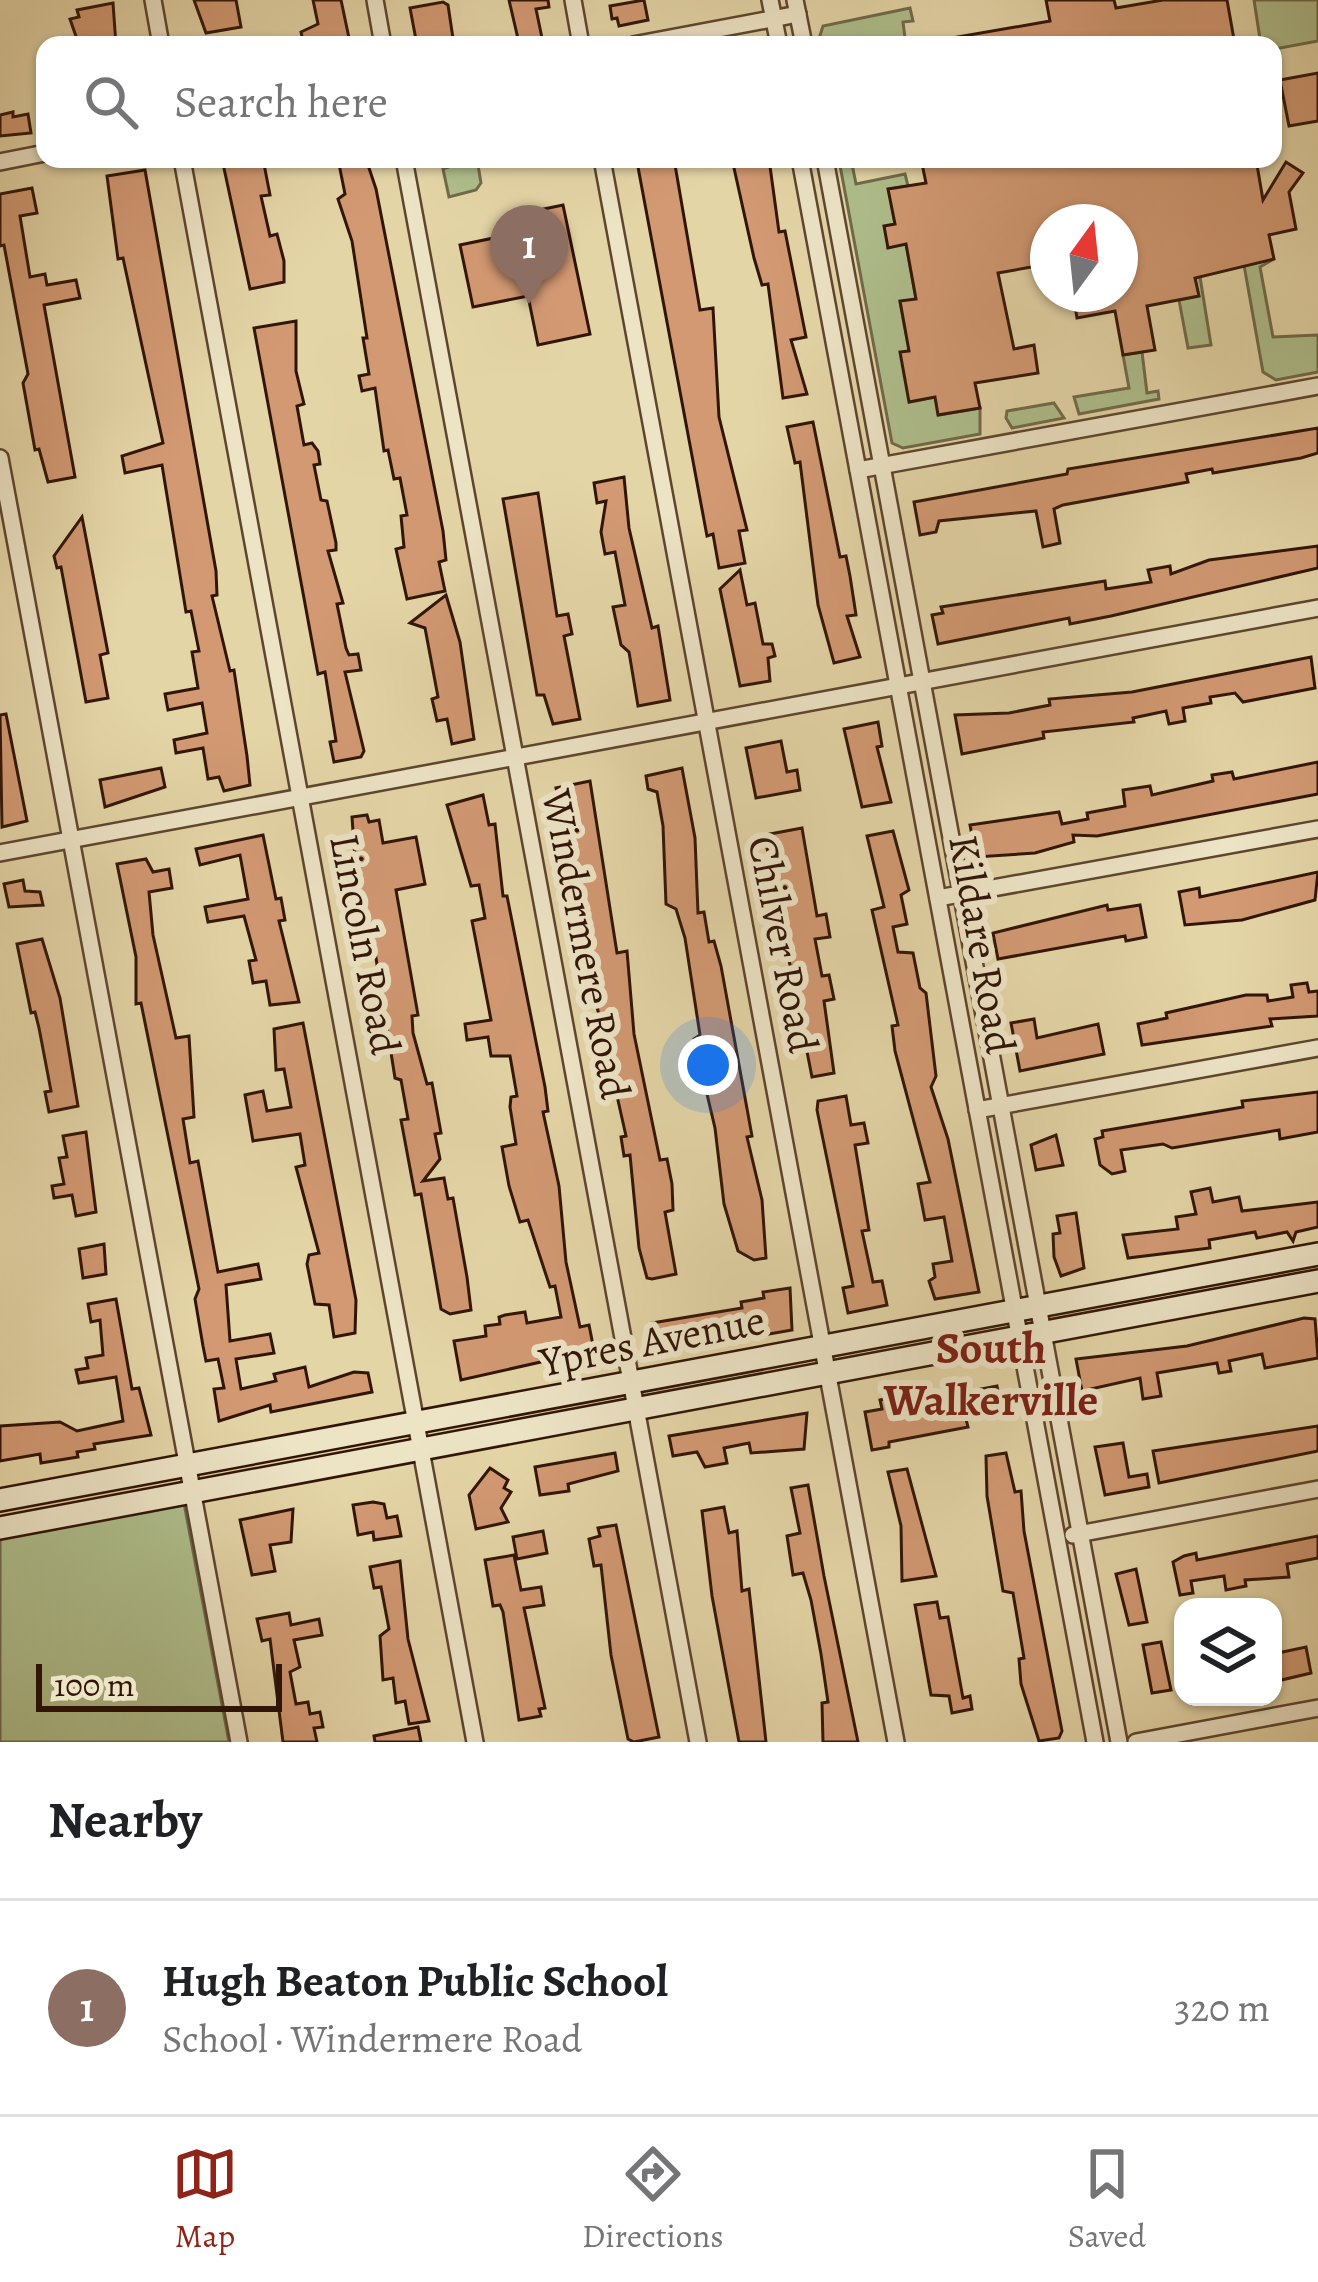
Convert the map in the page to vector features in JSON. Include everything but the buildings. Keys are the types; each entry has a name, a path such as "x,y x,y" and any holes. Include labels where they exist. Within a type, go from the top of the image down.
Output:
{"main road":[{"name":"Ypres Avenue","path":"0,1500 1318,1254"},
{"name":"Ypres Avenue","path":"0,1528 1318,1281"}],"street":[{"path":"153,0 159,36"},
{"path":"375,0 381,36"},
{"path":"573,0 579,36"},
{"path":"770,0 777,36"},
{"path":"682,36 774,19 797,7"},
{"path":"0,162 36,155"},
{"name":"Lincoln Road","path":"184,168 476,1742"},
{"name":"Windermere Road","path":"406,168 698,1742"},
{"name":"Chilver Road","path":"604,168 896,1742"},
{"name":"Kildare Road","path":"802,168 1095,1742"},
{"name":"Kildare Road","path":"827,168 1119,1742"},
{"path":"858,470 1318,386"},
{"path":"0,458 239,1742"},
{"path":"0,853 1318,608"},
{"path":"938,898 1318,829"},
{"path":"976,1110 1318,1048"},
{"path":"1057,1538 1318,1489"},
{"path":"1136,1742 1318,1708"}],"green space":[{"path":"1254,0 1318,0 1318,41 1282,48 1282,36 1260,36"},
{"path":"910,8 913,21 903,22 905,36 820,36 823,26"},
{"path":"478,168 481,183 476,190 449,197 443,169"},
{"path":"840,168 853,168 856,184 905,174 908,186 889,189 895,224 888,247 906,244 916,299 900,302 907,338 922,336 910,402 935,397 939,415 980,408 980,434 903,448 892,443"},
{"path":"1274,259 1260,267 1273,337 1318,335 1318,372 1276,380 1263,372 1244,265"},
{"path":"1200,277 1211,345 1188,348 1179,300 1198,296 1195,278"},
{"path":"1142,352 1147,393 1158,391 1159,399 1079,414 1074,397 1129,388 1123,355"},
{"path":"1054,403 1064,418 1012,428 1006,418 1007,411"},
{"path":"184,1503 229,1742 0,1742 0,1536"}],"place":[{"name":"Hugh Beaton Public School","path":"529,304"}],"district":[{"name":"South Walkerville","path":"991,1373"}]}
